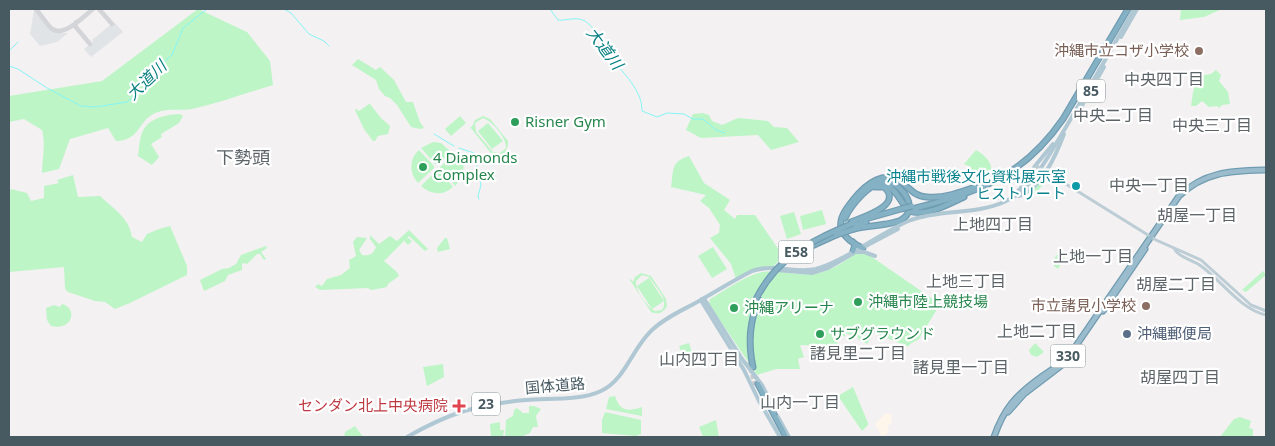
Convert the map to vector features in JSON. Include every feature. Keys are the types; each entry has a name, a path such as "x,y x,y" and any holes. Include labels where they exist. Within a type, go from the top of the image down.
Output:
{"highway":[{"path":"852,225 901,210 959,196 997,181 1030,157 1061,118 1127,9"},
{"path":"910,209 958,194 988,182 1022,163"},
{"name":"330","path":"996,437 1000,420 1009,404 1020,393 1057,367 1068,356 1176,200 1196,182 1221,173 1266,170"},
{"path":"862,246 853,242 842,231 842,216 856,196 869,184 882,178 893,178 919,196 932,198 988,182"},
{"path":"852,225 895,222 907,214 907,200 898,186 883,180 869,184"},
{"path":"862,246 847,234 844,222 847,214 865,192 876,184 884,184 894,191 910,209"},
{"path":"802,250 836,235 885,206 889,200 888,192 884,187 877,186 865,192"},
{"name":"E58","path":"753,367 750,336 757,299 776,273 789,260 802,250 852,225"},
{"name":"E58","path":"749,362 748,328 757,299 770,276 800,248 852,225"},
{"path":"853,242 855,246 854,252"},
{"path":"756,384 784,437"}],"main road":[{"name":"85","path":"862,246 917,220 989,210 1002,206 1019,196 1038,176 1136,9"},
{"name":"85","path":"703,300 758,270 778,267 801,270 814,269 831,263 854,252 895,227 916,218 932,214 988,208 1001,204 1014,197 1029,184 1063,133"},
{"path":"1001,204 1019,191 1063,133"},
{"path":"1019,196 1029,190 1045,172 1063,133"},
{"path":"1036,167 1174,250 1201,260 1252,306 1266,311"},
{"path":"1174,250 1207,270 1251,309 1266,315"},
{"path":"854,252 864,252 874,256"},
{"path":"703,300 744,370 759,401 784,437"},
{"path":"703,300 742,359 762,385 784,437"},
{"name":"国体道路","path":"407,437 441,419 477,406 583,396 599,392 617,379 651,330 666,319 703,300"},
{"name":"国体道路","path":"412,437 452,417 478,408 502,404 583,398 600,394 618,381 644,342 655,331 672,318 703,300"}],"shaded area":[{"path":"34,10 53,32 68,33 57,42 40,46 30,34"},
{"path":"114,22 123,32 91,57 84,49"},
{"path":"886,413 892,415 891,423 887,427 889,432 882,437 875,424"}],"green space":[{"path":"198,9 247,32 270,61 273,85 192,109 158,112 151,115 135,133 124,140 116,141 108,128 70,139 59,169 42,173 44,146 42,130 24,119 9,122 9,96 102,81"},
{"path":"1181,9 1222,9 1204,17 1180,20"},
{"path":"358,59 376,70 380,67 394,80 406,102 413,102 424,128 411,127 397,105 379,89 376,80 352,65"},
{"path":"1216,70 1221,75 1219,81 1228,92 1230,104 1222,105 1219,108 1217,106 1209,107 1202,101 1196,106 1191,106 1198,76 1211,74"},
{"path":"369,104 390,126 388,134 378,136 375,141 364,129 355,110 359,111"},
{"path":"703,113 709,115 712,121 722,125 738,118 768,121 774,127 787,128 799,142 771,150 758,135 701,138 686,130 693,114"},
{"path":"180,114 183,116 179,123 161,134 162,137 151,144 159,157 152,165 138,156 143,130 151,121 168,115"},
{"path":"460,116 466,123 451,136 445,129"},
{"path":"483,116 490,119 508,141 505,153 496,155 499,163 470,127 472,127 475,120","holes":["483,118 498,130 506,144 506,148 500,153 493,152 476,132 475,123"]},
{"path":"488,123 503,141 492,149 478,131"},
{"path":"433,142 441,143 451,152 439,164 435,164 421,148"},
{"name":"4 Diamonds Complex","path":"419,150 434,168 418,183 413,175 411,166 413,158"},
{"path":"976,150 990,163 992,174 987,177 972,172 971,167 964,164"},
{"path":"456,153 462,160 463,169 461,178 455,186 440,167"},
{"path":"689,156 704,183 730,200 724,210 735,219 737,215 755,215 783,256 774,266 762,267 736,279 731,264 710,238 719,233 720,225 709,208 700,201 706,195 671,187 674,167 683,158"},
{"path":"439,170 453,187 445,192 433,193 421,186 436,171"},
{"path":"73,175 78,197 100,196 124,219 131,231 132,237 142,242 147,234 170,226 187,266 187,275 115,309 105,302 95,301 68,292 65,289 64,267 9,272 9,194 11,189 27,193 31,201 44,198 44,186 59,183 57,180"},
{"path":"1043,177 1049,179 1032,196 1029,193"},
{"path":"822,210 826,224 803,230 800,216"},
{"path":"794,212 801,234 787,239 780,216"},
{"path":"409,230 428,249 425,251 409,236 406,240 408,238 412,241 408,245 405,240 384,261 399,276 388,284 387,287 371,290 368,288 320,290 315,287 318,284 322,286 327,279 341,275 350,268 349,260 356,256 353,242 357,237 367,238 359,250 362,255 369,255 376,247 370,239 370,235 379,244 390,236 397,241"},
{"path":"447,238 450,249 438,252 437,248"},
{"path":"266,246 267,248 261,252 266,259 264,260 260,254 257,254 247,264 242,264 242,270 228,275 225,281 204,291 200,280 236,264 241,255"},
{"path":"713,247 727,269 712,278 698,256"},
{"path":"857,253 869,255 940,304 919,339 907,346 874,333 867,344 859,338 845,333 845,336 837,337 838,347 800,345 804,357 798,359 800,369 776,369 757,375 709,304 710,299 755,274 768,271 806,274 824,272"},
{"path":"1058,253 1065,257 1058,269 1054,266 1053,261"},
{"path":"1263,271 1266,275 1246,292 1242,290"},
{"path":"641,273 651,276 666,299 667,306 662,312 651,312 630,280 633,282 635,277","holes":["642,275 649,277 663,298 664,306 662,310 655,311 652,309 637,289 636,281"]},
{"path":"649,278 664,301 652,309 637,286"},
{"path":"62,304 70,310 71,318 64,325 58,327 51,326 47,320 46,308 54,305 60,307"},
{"path":"689,343 693,356 692,364 687,366 679,346"},
{"path":"1035,343 1044,352 1037,357 1031,355 1029,350"},
{"path":"443,364 444,377 427,386 423,367"},
{"path":"853,387 868,423 862,431 838,396"},
{"path":"615,396 619,405 625,409 632,410 642,407 642,416 606,409 609,397"},
{"path":"529,406 541,409 536,416 538,427 533,427 530,433 521,437 505,437 506,420 513,416 514,410 517,408 523,413 529,413"},
{"path":"605,412 641,420 641,434 636,436 602,433 602,420"},
{"path":"1240,417 1251,421 1249,428 1253,429 1253,437 1220,437 1234,419"},
{"path":"716,420 719,437 703,437 699,427"},
{"path":"500,422 500,430 504,430 503,437 491,437 490,424"},
{"path":"355,426 363,437 344,437 345,432"}],"waterway":[{"name":"大道川","path":"9,66 18,69 47,88 81,106 96,107 127,102 132,98 138,84 172,55 183,28 207,9"},
{"path":"284,9 291,13 309,34 324,41 329,46"},
{"name":"大道川","path":"550,9 558,20 582,20 592,27 607,52 636,90 642,105 642,111 657,117 667,113 684,114 693,119 703,119 716,130 725,133"},
{"path":"9,51 18,42"},
{"path":"434,134 454,146"},
{"path":"459,148 474,153 481,185 479,199"},
{"path":"474,153 493,165"}],"taxiway":[{"path":"36,9 51,28 56,31 67,29 93,9"},
{"path":"99,9 112,24"},
{"path":"76,22 75,26 90,44"}],"tunnel":[{"path":"749,362 755,385"}],"place":[{"name":"沖縄市立コザ小学校","path":"1199,51"},
{"name":"Risner Gym","path":"515,122"},
{"name":"4 Diamonds Complex","path":"423,167"},
{"name":"沖縄市戦後文化資料展示室 ヒストリート","path":"1076,186"},
{"name":"沖縄市陸上競技場","path":"858,302"},
{"name":"市立諸見小学校","path":"1146,306"},
{"name":"沖縄アリーナ","path":"734,308"},
{"name":"サブグラウンド","path":"820,334"},
{"name":"沖縄郵便局","path":"1127,334"},
{"name":"センダン北上中央病院","path":"459,406"}],"district":[{"name":"中央四丁目","path":"1164,79"},
{"name":"中央二丁目","path":"1113,115"},
{"name":"中央三丁目","path":"1212,125"},
{"name":"下勢頭","path":"243,158"},
{"name":"中央一丁目","path":"1149,185"},
{"name":"胡屋一丁目","path":"1197,215"},
{"name":"上地四丁目","path":"993,224"},
{"name":"上地一丁目","path":"1093,256"},
{"name":"上地三丁目","path":"966,281"},
{"name":"胡屋二丁目","path":"1176,284"},
{"name":"上地二丁目","path":"1037,331"},
{"name":"諸見里二丁目","path":"858,353"},
{"name":"山内四丁目","path":"699,359"},
{"name":"諸見里一丁目","path":"961,367"},
{"name":"胡屋四丁目","path":"1180,377"},
{"name":"山内一丁目","path":"800,402"}]}
